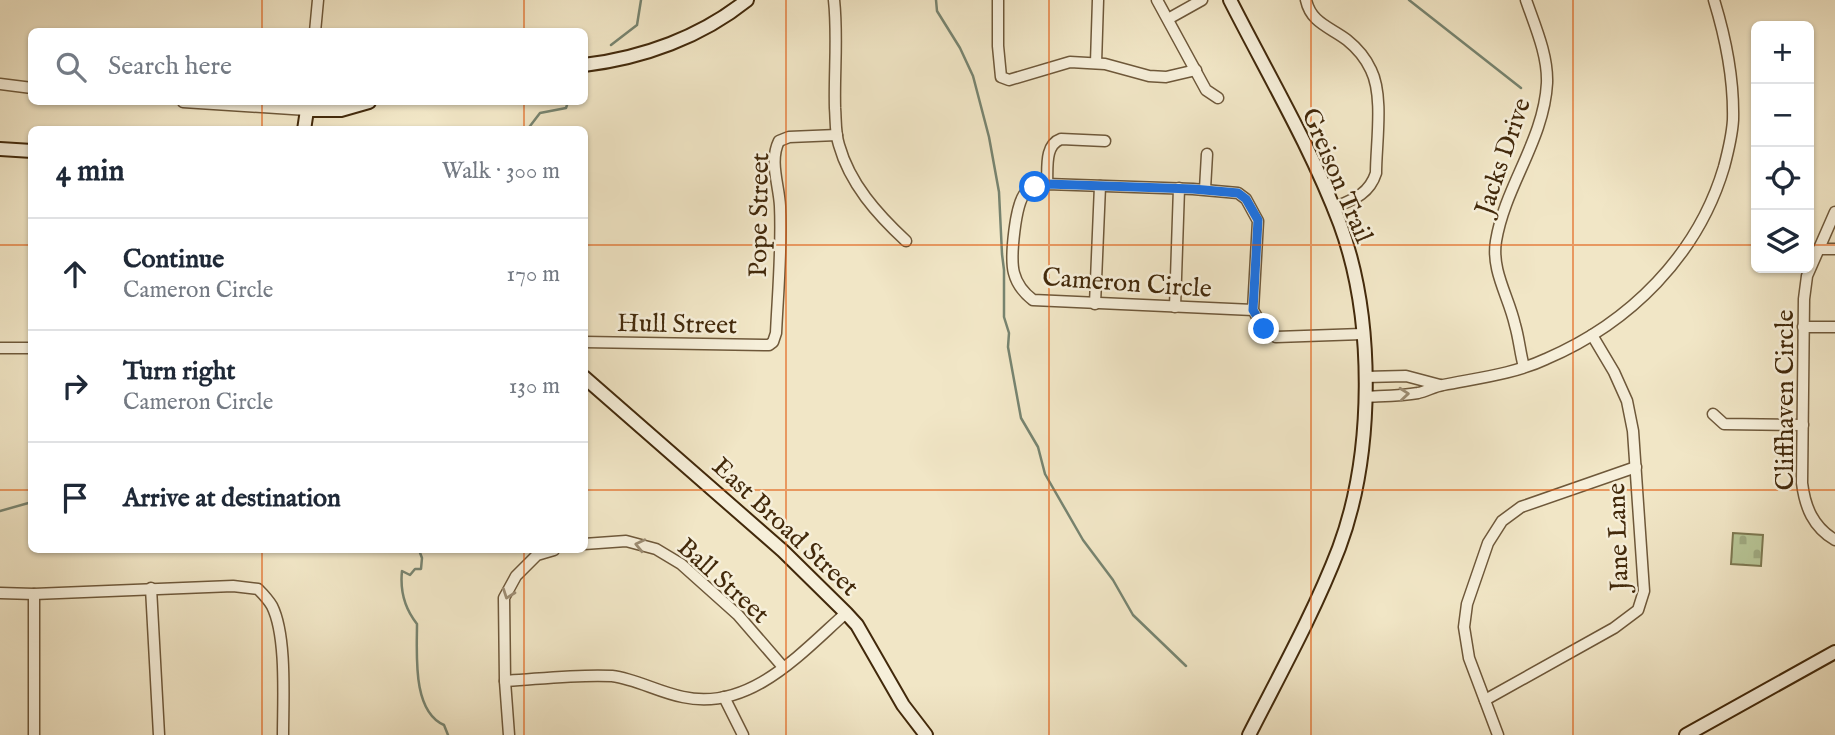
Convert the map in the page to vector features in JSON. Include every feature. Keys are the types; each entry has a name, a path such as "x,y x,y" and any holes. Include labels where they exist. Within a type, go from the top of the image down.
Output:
{"street":[{"path":"315,28 318,0"},
{"path":"588,64 638,55 674,42 712,24 747,0"},
{"path":"834,0 837,135 847,167 863,194 879,215 906,241"},
{"path":"999,0 998,46 1001,77 1009,80 1070,62 1096,63 1149,76 1166,77 1196,70"},
{"path":"1096,63 1098,0"},
{"path":"1157,0 1206,90 1218,98"},
{"path":"1168,19 1202,0"},
{"name":"Greison Trail","path":"1230,0 1316,168 1340,225 1352,266 1366,377 1362,452 1354,497 1340,546 1320,593 1249,735"},
{"path":"1306,0 1308,10 1316,21 1347,40 1361,53 1372,71 1376,87 1376,173 1373,182 1366,192 1333,208"},
{"name":"Jacks Drive","path":"1524,367 1515,323 1498,269 1495,244 1504,208 1537,132 1544,108 1547,82 1542,50 1526,0"},
{"path":"1365,397 1418,393 1441,385 1474,380 1524,367 1560,353 1592,335 1641,298 1674,264 1699,228 1720,178 1733,121 1729,59 1714,0"},
{"path":"0,84 28,88"},
{"path":"276,105 341,110 358,105"},
{"path":"304,126 307,106"},
{"name":"Pope Street","path":"769,345 774,341 776,333 780,244 776,145 789,137 837,135"},
{"path":"1105,141 1055,141 1049,151 1047,184 1179,188 1238,193 1246,199 1258,220 1253,310 1264,329 1276,337 1362,334"},
{"path":"0,149 28,151"},
{"path":"1205,190 1207,154"},
{"name":"Cameron Circle","path":"1047,184 1027,192 1019,203 1016,217 1013,272 1018,285 1033,300 1253,310"},
{"path":"1095,304 1100,186"},
{"path":"1175,307 1179,188"},
{"name":"Cliffhaven Circle","path":"1835,212 1807,276 1803,327 1804,500 1811,518 1822,531 1835,540"},
{"path":"1819,249 1835,249"},
{"path":"1803,327 1835,327"},
{"name":"Jane Lane","path":"1485,700 1614,628 1638,610 1644,591 1633,431 1627,401 1614,372 1592,335"},
{"name":"Hull Street","path":"588,342 769,345"},
{"path":"0,348 28,348"},
{"path":"1366,377 1406,376 1441,385"},
{"name":"East Broad Street","path":"588,380 783,551 846,612 857,625 902,705 926,735"},
{"path":"1713,414 1724,424 1803,425"},
{"path":"1497,735 1469,659 1464,627 1467,604 1485,551 1502,521 1521,507 1636,467"},
{"name":"Ball Street","path":"588,544 626,541 656,549 681,564 738,615 783,667"},
{"path":"509,735 505,681 505,598 516,576 537,555 544,553"},
{"path":"0,593 233,586 258,589 273,608 280,639 283,735"},
{"path":"151,589 159,735"},
{"path":"34,594 34,735"},
{"path":"505,681 610,676 686,698 711,699 750,689 765,682 846,612"},
{"path":"1686,735 1835,652"},
{"path":"724,696 743,735"}],"green space":[{"path":"1733,533 1763,535 1761,566 1731,564"}],"waterway":[{"path":"611,45 637,25 641,0"},
{"path":"936,0 937,11 960,48 973,76 989,137 999,192 1004,317 1009,333 1008,347 1021,418 1038,447 1045,474 1083,540 1113,580 1133,615 1186,666"},
{"path":"1409,0 1521,88"},
{"path":"530,126 540,113 566,108 567,105"},
{"path":"0,511 28,503"},
{"path":"420,553 421,569 415,569 410,575 402,571 403,592 406,606 417,624 417,665 421,695 426,708 444,725 448,735"}],"route":[{"path":"1035,187 1047,184 1179,188 1238,193 1246,199 1258,220 1253,310 1264,329"}]}
